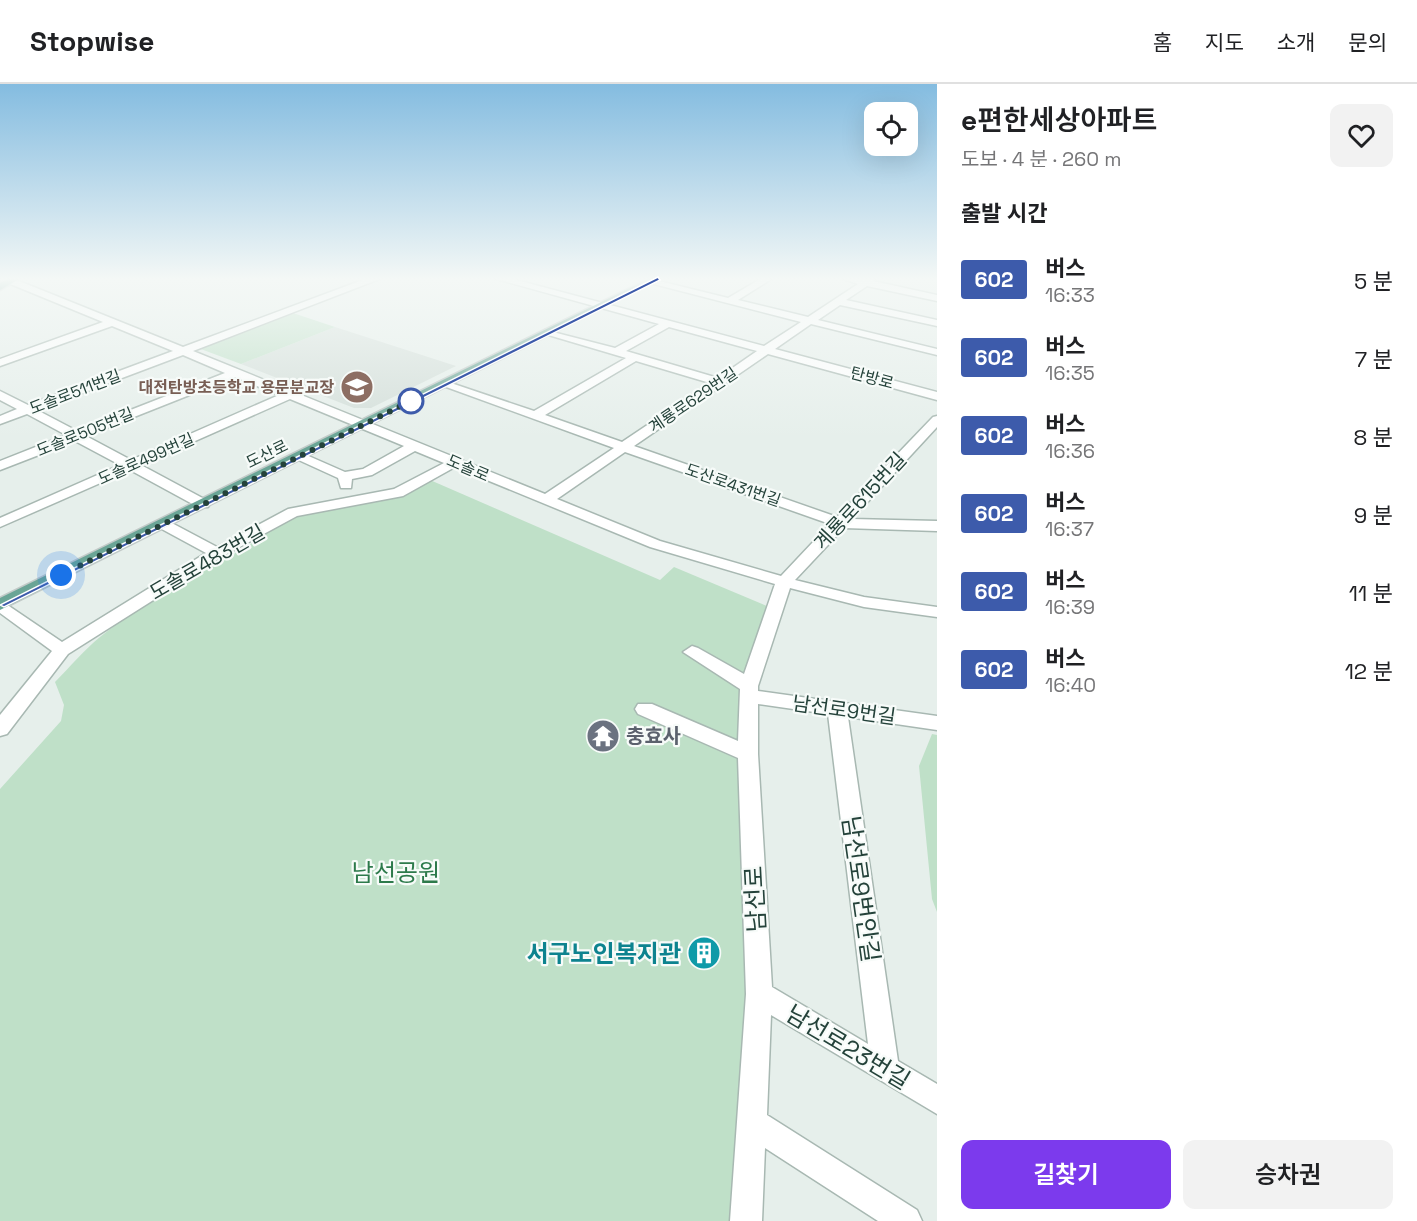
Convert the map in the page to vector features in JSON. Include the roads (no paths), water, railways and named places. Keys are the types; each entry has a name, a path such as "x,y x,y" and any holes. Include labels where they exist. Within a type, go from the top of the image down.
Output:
{"main road":[{"name":"도산로","path":"0,605 549,332"}],"street":[{"path":"0,363 88,331"},
{"name":"도솔로","path":"135,331 365,424 545,501 655,544 784,582 864,602 937,612"},
{"name":"도솔로511번길","path":"0,420 237,331"},
{"path":"616,352 654,331"},
{"name":"탄방로","path":"694,331 937,396"},
{"name":"계룡로629번길","path":"545,501 793,331"},
{"path":"846,331 937,352"},
{"path":"549,332 720,382"},
{"path":"534,416 635,357"},
{"name":"도솔로505번길","path":"0,466 237,372"},
{"name":"도산로431번길","path":"444,384 840,523 937,526"},
{"name":"도솔로499번길","path":"0,523 291,394"},
{"path":"0,395 30,409 203,504"},
{"name":"계룡로615번길","path":"784,582 937,420"},
{"path":"299,457 344,476 367,472 415,445"},
{"name":"도솔로483번길","path":"0,729 62,650 217,553 293,512 398,493 455,462"},
{"path":"344,476 351,502"},
{"path":"163,524 217,553"},
{"name":"남선로","path":"746,1221 759,994 748,754 750,691 784,582"},
{"path":"0,605 62,650"},
{"path":"692,652 750,691"},
{"name":"남선로9번길","path":"750,691 837,710 937,723"},
{"path":"645,709 748,754"},
{"name":"남선로9번안길","path":"837,710 885,1069"},
{"name":"남선로23번길","path":"759,994 937,1100"},
{"path":"751,1122 906,1221"}],"place":[{"name":"대전탄방초등학교 용문분교장","path":"357,387"},
{"name":"충효사","path":"603,736"},
{"name":"서구노인복지관","path":"704,953"}],"park label":[{"name":"남선공원","path":"396,872"}]}
